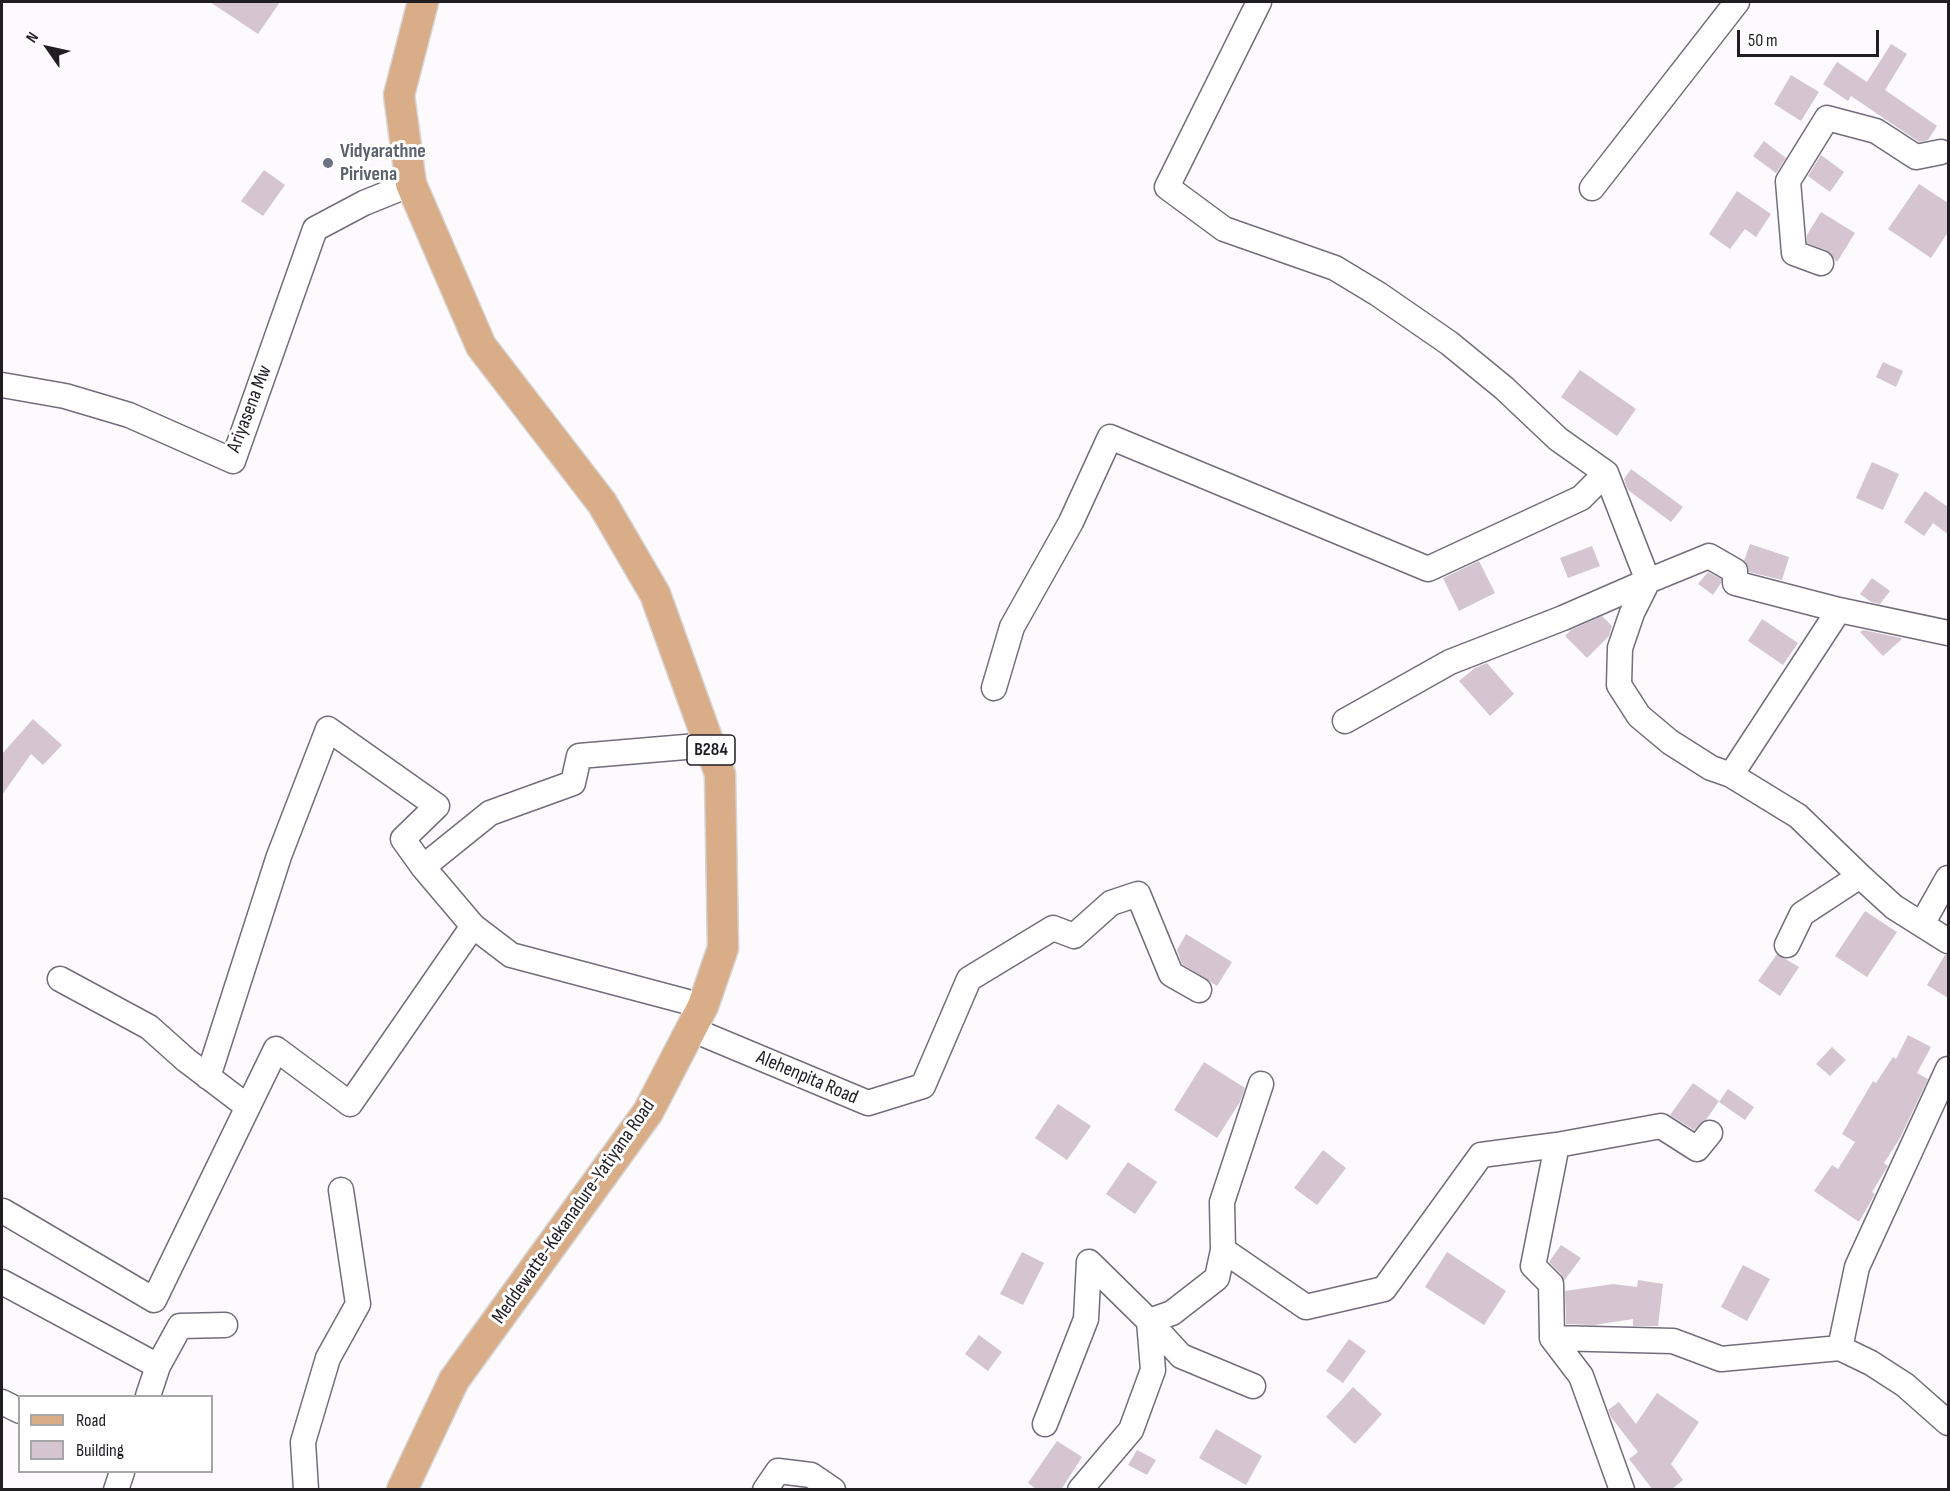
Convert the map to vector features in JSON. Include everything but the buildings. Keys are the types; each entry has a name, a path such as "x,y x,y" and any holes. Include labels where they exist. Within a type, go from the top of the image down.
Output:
{"main road":[{"name":"Meddewatte-Kekanadure-Yatiyana Road","path":"402,1490 454,1380 648,1112 697,1018 723,948 720,774 655,594 602,503 481,346 411,184 399,95 423,2"}],"street":[{"path":"1259,2 1167,187 1224,229 1335,268 1378,294 1449,343 1504,388 1558,439 1606,473 1648,581 1632,613 1620,648 1619,685 1639,716 1670,742 1711,768 1731,775 1798,816 1894,907 1948,941"},
{"path":"1592,188 1737,2"},
{"path":"1821,263 1794,253 1788,181 1827,118 1876,131 1916,157 1946,149"},
{"name":"Ariyasena Mw","path":"2,385 65,396 129,415 233,461 315,229 364,203 411,184"},
{"path":"994,688 1012,627 1071,522 1110,437 1428,569 1581,498 1606,473"},
{"path":"1345,721 1450,662 1563,618 1709,556 1735,571 1735,583 1839,610 1948,633"},
{"path":"1731,775 1839,610"},
{"path":"208,1077 279,855 328,729 437,806 403,839 423,867 473,926 511,955 697,1018"},
{"path":"423,867 490,813 573,783 579,756 709,745"},
{"path":"1787,945 1802,915 1860,876"},
{"path":"1922,924 1948,878"},
{"name":"Alehenpita Road","path":"697,1018 868,1103 923,1086 969,979 1053,928 1074,936 1111,903 1138,894 1170,974 1199,990"},
{"path":"2,1211 154,1300 276,1049 350,1104 473,926"},
{"path":"60,979 149,1027 208,1077 248,1107"},
{"path":"1840,1348 1857,1267 1948,1069"},
{"path":"1149,1321 1172,1313 1217,1278 1223,1250 1222,1202 1261,1084"},
{"path":"1223,1250 1306,1307 1384,1289 1481,1155 1557,1145 1661,1126 1697,1149 1710,1133"},
{"path":"1557,1145 1533,1266 1551,1284 1552,1338 1581,1376 1622,1490"},
{"path":"306,1490 303,1442 328,1358 358,1304 341,1190"},
{"path":"1045,1424 1086,1319 1089,1262 1181,1356 1252,1386"},
{"path":"2,1281 158,1366"},
{"path":"1080,1490 1131,1430 1153,1370 1149,1321"},
{"path":"148,1395 158,1366 180,1326 225,1325"},
{"path":"1552,1338 1672,1341 1721,1359 1840,1348 1871,1363 1905,1385 1948,1423"},
{"path":"2,1402 18,1410"},
{"path":"765,1490 778,1471 811,1475 833,1490"},
{"path":"116,1490 122,1473"}],"place":[{"name":"Vidyarathne Pirivena","path":"328,163"}]}
